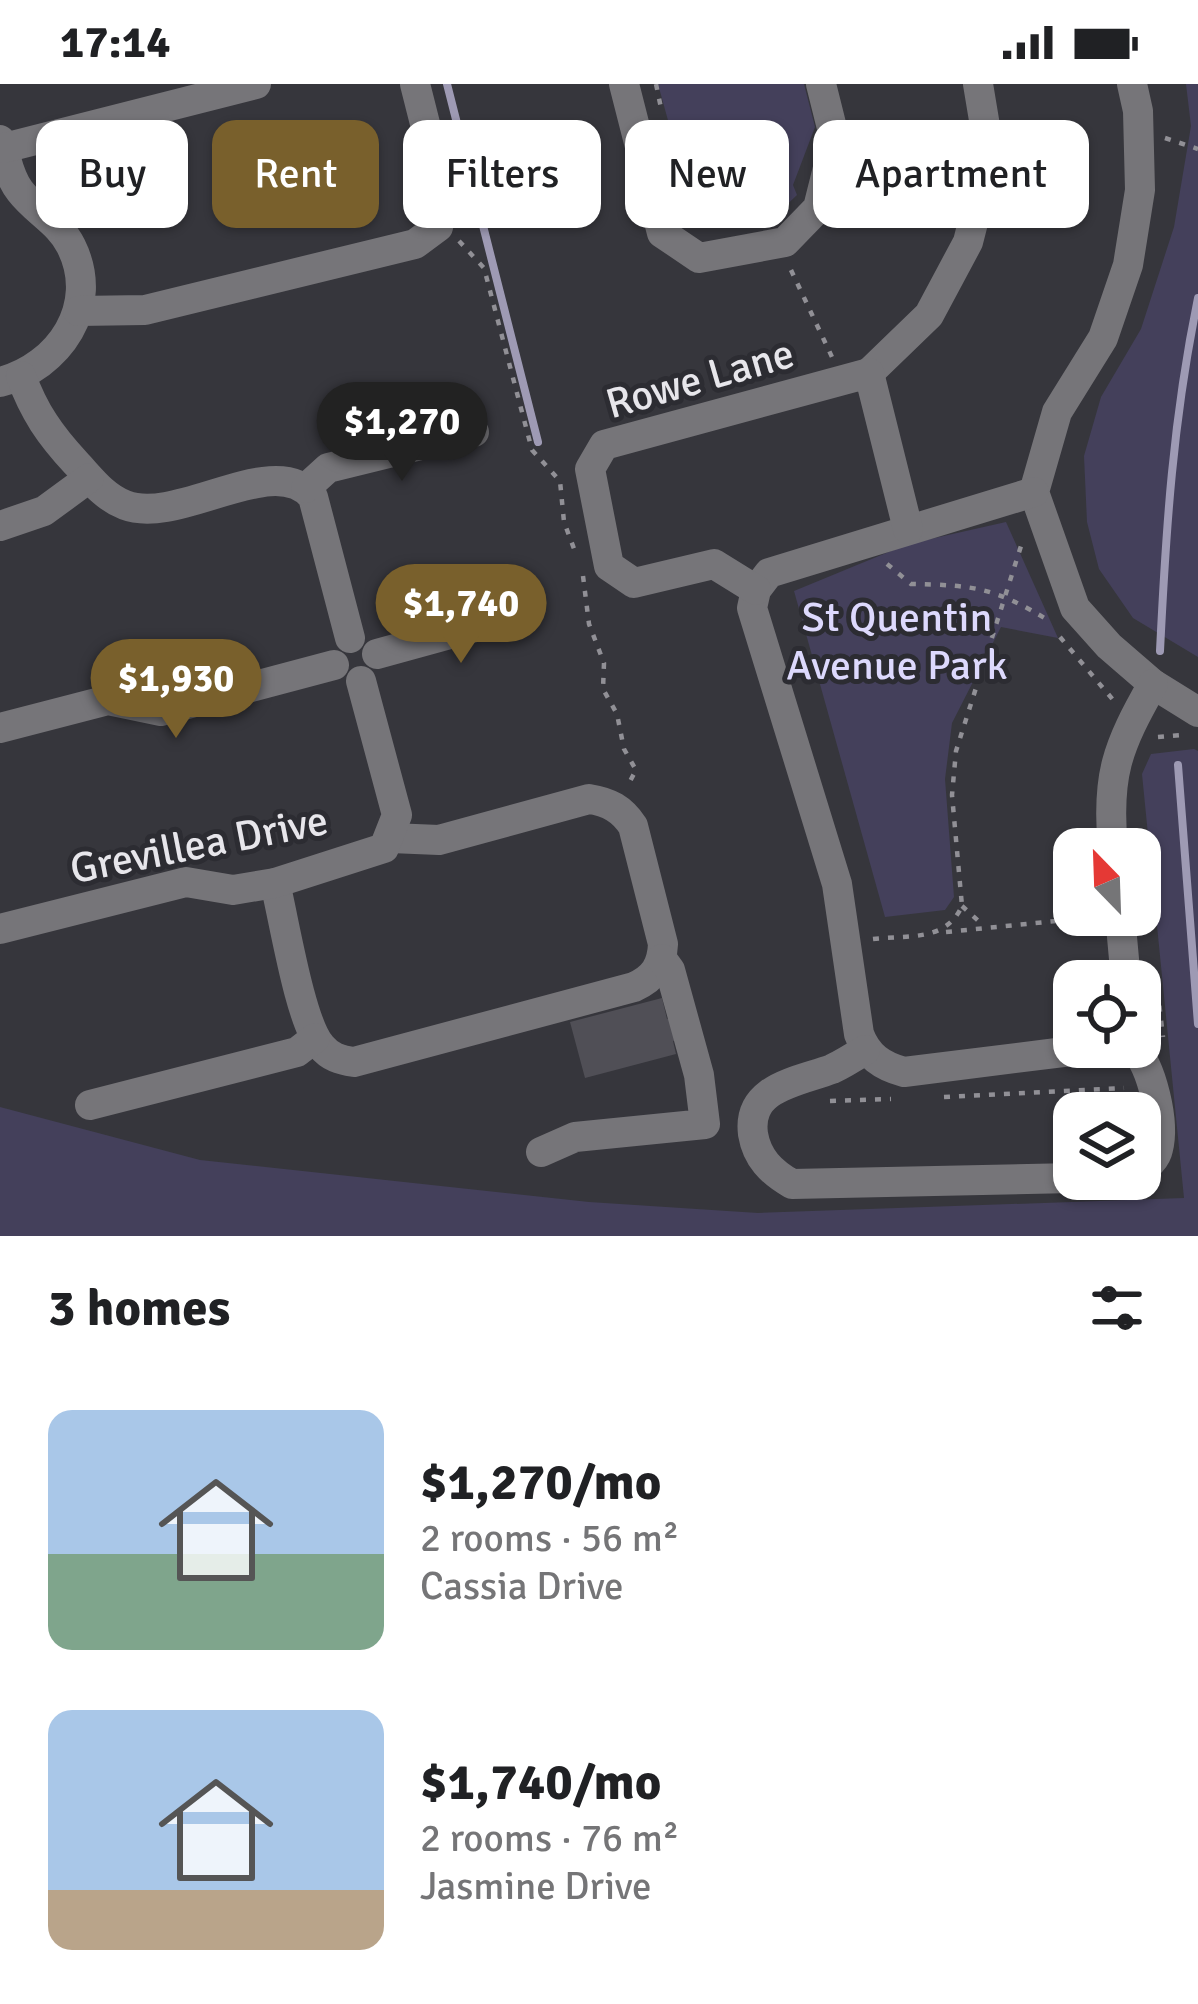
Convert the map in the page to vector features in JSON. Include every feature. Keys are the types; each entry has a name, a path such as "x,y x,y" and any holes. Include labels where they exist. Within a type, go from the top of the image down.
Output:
{"street":[{"path":"256,84 2,144 10,176 20,191 69,242 81,282 78,310 58,350 10,379 44,428 89,478 106,495 139,509 157,510 279,478 306,488 313,497 350,638"},
{"path":"415,84 424,120"},
{"path":"624,84 662,233 700,258 785,242 818,208 836,140 821,84"},
{"path":"908,529 869,373 929,315 968,242 990,156 978,84"},
{"path":"1132,84 1138,111 1140,190 1128,265 1103,338 1057,412 1034,492 1075,608 1191,723"},
{"path":"78,310 145,310 415,244 435,228"},
{"name":"Rowe Lane","path":"756,590 714,565 634,584 609,566 590,469 604,445 869,373"},
{"path":"306,488 328,468 474,432"},
{"path":"0,526 44,511 89,478"},
{"path":"1034,492 769,574 756,590 752,608 837,884 865,1050 888,1068 904,1072 1053,1053"},
{"path":"377,654 526,614"},
{"path":"350,638 365,639 377,654 375,671 361,681 346,680 334,665 337,648 350,638"},
{"path":"0,728 108,700 161,710 334,665"},
{"name":"Grevillea Drive","path":"0,929 186,882 233,890 275,883 375,852 391,838 397,815 361,681"},
{"path":"1122,828 1110,785 1126,731 1153,685"},
{"path":"275,883 315,1038 337,1059 354,1062 634,987 647,981 662,958 633,826 615,807 589,799 440,840 391,838"},
{"path":"541,1152 575,1137 705,1124 699,1076 670,970 662,958"},
{"path":"90,1105 297,1052 315,1038"},
{"path":"865,1050 838,1067 776,1088 759,1100 751,1118 756,1151 775,1174 792,1184 1053,1178"}],"path":[{"path":"447,228 484,268 532,451 560,481 563,522 581,566 589,624 604,664 603,689 636,770 615,807"},
{"path":"940,932 954,922 962,906 952,795 956,751 1021,546"},
{"path":"1152,739 1191,723"},
{"path":"962,906 971,918 990,928"},
{"path":"848,941 1053,922"},
{"path":"1161,1020 1161,1059"},
{"path":"922,1070 925,1098 1112,1091 1125,1088 1137,1068"},
{"path":"816,1102 903,1099"}],"green space":[{"path":"658,84 804,84 813,132 793,185 797,195 789,203 789,120 668,120"},
{"path":"1186,84 1198,84 1198,657 1133,618 1099,569 1087,522 1084,456 1101,397 1141,329 1174,227 1191,126"},
{"name":"St Quentin Avenue Park","path":"1006,522 1058,638 1001,627 952,723 945,779 954,897 945,910 885,917 794,591 908,544"},
{"path":"1198,751 1198,1236 0,1236 0,1107 200,1160 589,1202 758,1213 1184,1198 1158,936 1161,828 1147,828 1142,774 1151,754"}],"building":[{"path":"662,998 678,1040 673,1041 676,1054 585,1078 570,1022"}],"waterway":[{"path":"447,84 538,442"},
{"path":"1160,651 1172,474 1198,298"},
{"path":"1178,765 1198,1024"}]}
